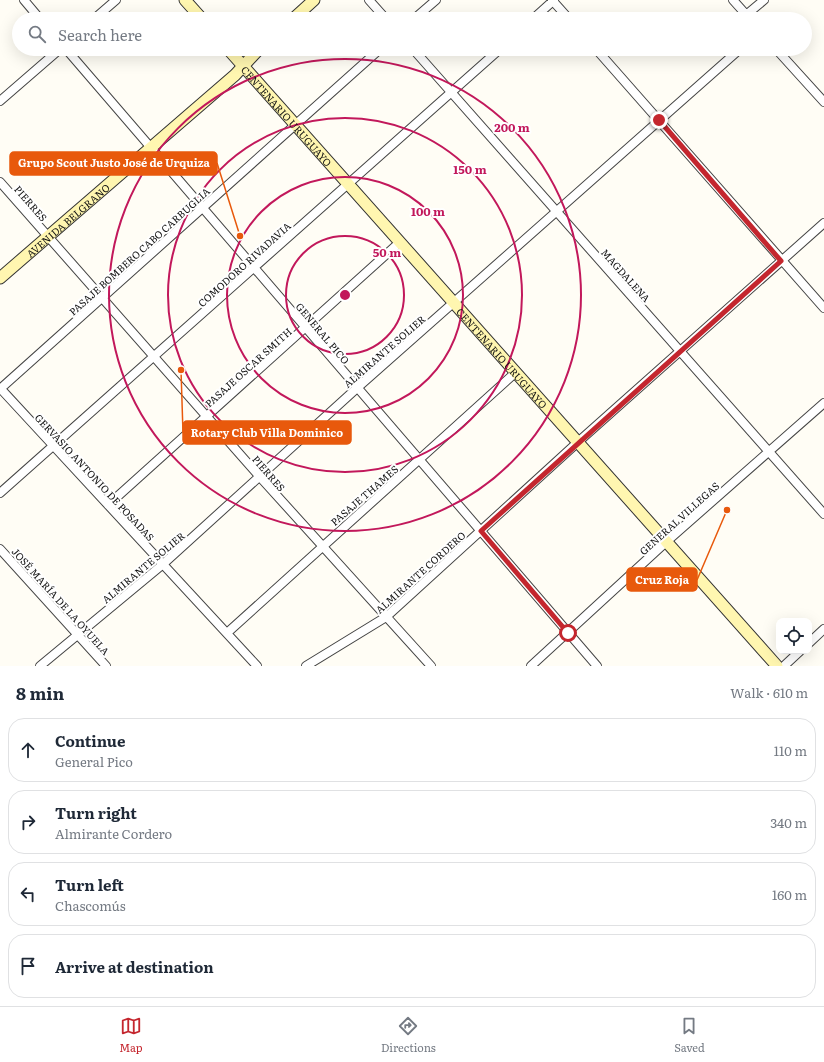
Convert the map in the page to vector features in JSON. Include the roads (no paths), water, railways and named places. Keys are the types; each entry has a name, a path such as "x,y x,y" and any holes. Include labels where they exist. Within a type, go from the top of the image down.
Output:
{"main road":[{"path":"185,0 196,12"},
{"path":"301,12 314,0"},
{"name":"CENTENARIO URUGUAYO","path":"234,56 777,666"},
{"name":"AVENIDA BELGRANO","path":"0,278 152,148 235,75 252,56"}],"street":[{"path":"24,0 34,12"},
{"path":"102,12 116,0"},
{"path":"369,0 380,12"},
{"path":"422,12 436,0"},
{"path":"540,12 553,0 563,12"},
{"path":"733,0 744,12"},
{"path":"753,12 764,0"},
{"path":"0,101 52,56"},
{"name":"GENERAL PICO","path":"72,56 204,207 357,388 597,666"},
{"name":"PASAJE BOMBERO CABO CARBUGLIA","path":"0,388 372,56"},
{"name":"MAGDALENA","path":"418,56 824,514"},
{"name":"COMODORO RIVADAVIA","path":"0,493 349,185 492,56"},
{"path":"602,56 781,261 824,308"},
{"name":"ALMIRANTE SOLIER","path":"40,666 162,565 260,478 357,388 732,56"},
{"path":"782,56 824,102"},
{"name":"PIERRES","path":"0,182 260,478 431,666"},
{"name":"ALMIRANTE CORDERO","path":"306,666 386,617 680,350 824,223"},
{"name":"PASAJE OSCAR SMITH","path":"108,504 208,417 400,242"},
{"name":"PASAJE THAMES","path":"227,633 321,546 515,373"},
{"name":"GERVASIO ANTONIO DE POSADAS","path":"0,388 257,666"},
{"name":"GENERAL VILLEGAS","path":"531,666 666,542 824,403"},
{"name":"JOSÉ MARÍA DE LA OYUELA","path":"0,549 106,666"},
{"path":"812,640 824,629"},
{"path":"784,666 797,654"}],"place":[{"name":"Grupo Scout Justo José de Urquiza","path":"240,236"},
{"name":"Rotary Club Villa Dominico","path":"181,370"},
{"name":"Cruz Roja","path":"727,510"}]}
